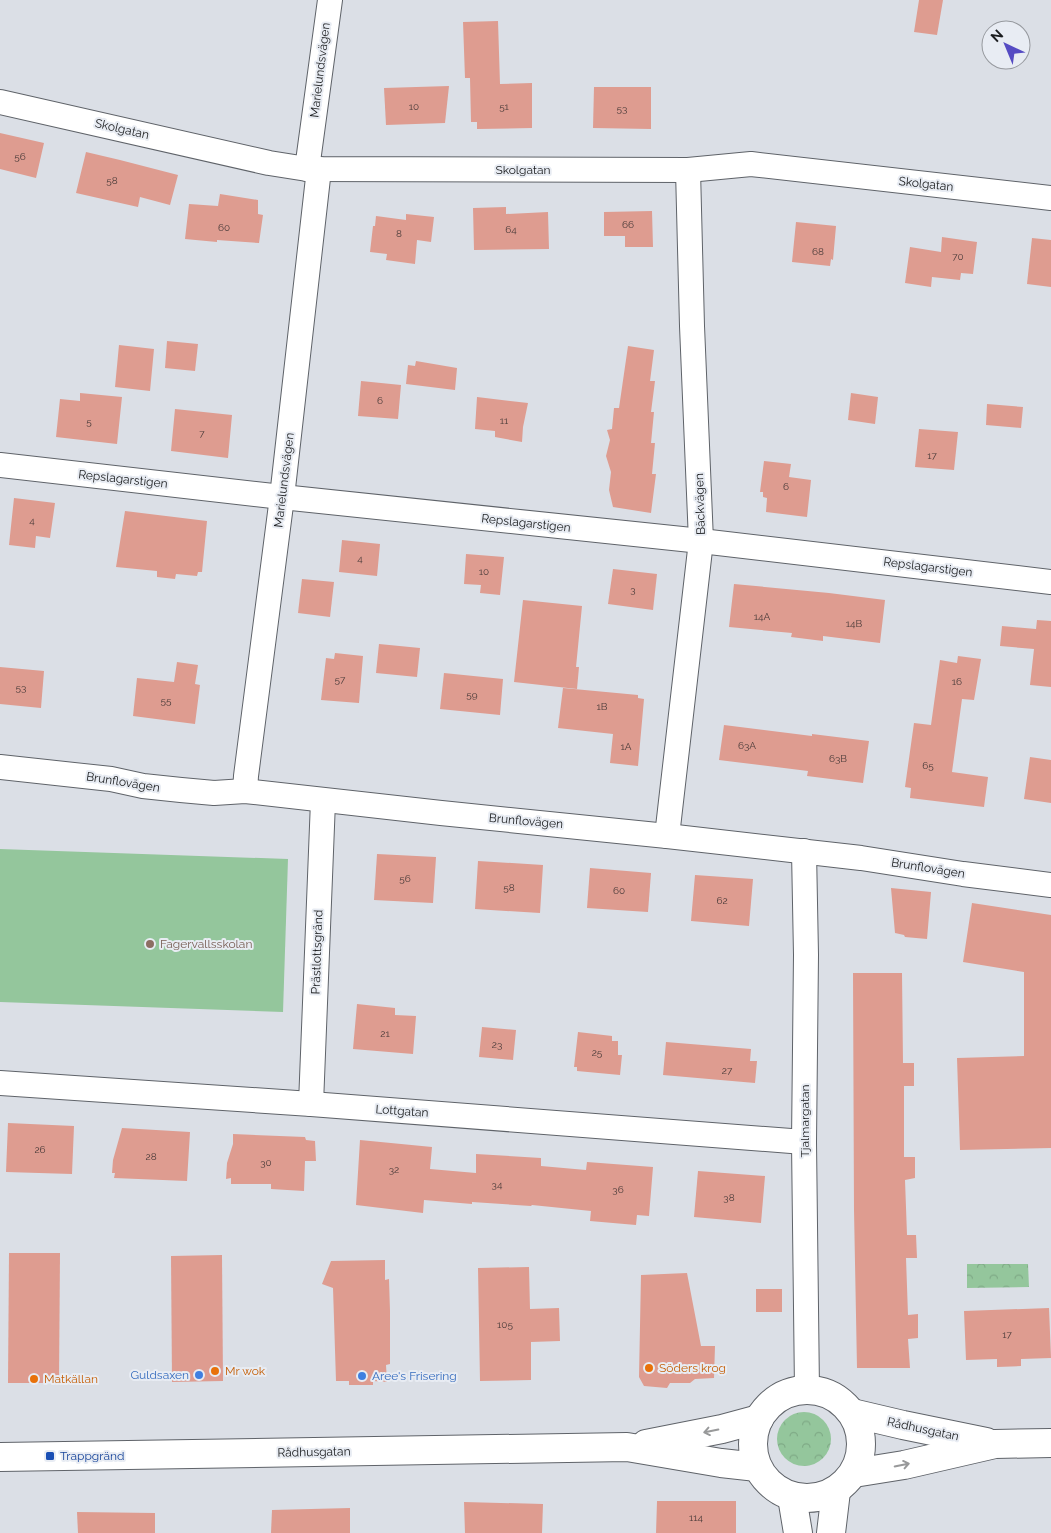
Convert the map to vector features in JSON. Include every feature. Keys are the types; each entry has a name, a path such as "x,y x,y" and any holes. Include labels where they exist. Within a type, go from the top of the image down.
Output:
{"main road":[{"path":"831,1533 845,1482 860,1458 862,1442 860,1427 852,1412 839,1399 822,1391 807,1390 785,1394 770,1404 758,1419 753,1435 753,1451 757,1467 766,1480 778,1490 792,1497 807,1499 822,1497 845,1482"},
{"name":"Rådhusgatan","path":"852,1412 903,1425 995,1444"},
{"name":"Rådhusgatan","path":"0,1457 627,1447 722,1429 758,1419"},
{"name":"Rådhusgatan","path":"845,1482 904,1465 995,1444 1051,1443"},
{"name":"Rådhusgatan","path":"627,1447 721,1463 757,1467"},
{"path":"792,1497 798,1533"}],"street":[{"name":"Marielundsvägen","path":"245,791 282,497 330,0"},
{"name":"Skolgatan","path":"0,102 251,159 313,169 688,170 751,164 1051,198"},
{"name":"Bäckvägen","path":"667,836 702,541 692,326 688,170"},
{"name":"Repslagarstigen","path":"0,465 702,541 1051,582"},
{"name":"Brunflovägen","path":"0,767 112,779 142,786 214,793 245,791 324,801 804,851 1051,885"},
{"name":"Prästlottsgränd","path":"311,1104 324,801"},
{"name":"Tjalmargatan","path":"804,851 806,956 804,1142 807,1390"},
{"name":"Lottgatan","path":"0,1083 311,1104 804,1142"}],"green space":[{"path":"0,849 288,859 283,1012 0,1002"},
{"path":"967,1264 1028,1264 1029,1287 967,1288"},
{"path":"804,1412 814,1414 823,1420 829,1429 831,1439 829,1449 823,1458 814,1464 804,1466 794,1464 785,1458 779,1449 777,1439 779,1429 785,1420 794,1414"}],"building":[{"path":"919,0 943,0 937,35 914,32"},
{"path":"498,21 500,84 532,83 532,128 477,129 477,122 471,122 470,78 465,78 463,22"},
{"path":"449,86 445,123 386,125 384,88"},
{"path":"594,87 651,87 651,129 593,128"},
{"path":"0,133 44,143 36,178 0,169"},
{"path":"86,152 178,175 170,205 140,197 138,207 76,193"},
{"path":"220,194 258,200 258,214 263,215 259,243 185,239 189,204 218,206"},
{"path":"506,207 506,214 548,212 549,249 474,250 473,208"},
{"path":"652,211 653,247 625,247 625,236 604,236 604,212"},
{"path":"406,214 434,217 431,242 417,240 415,264 386,260 387,254 370,252 376,216 406,220"},
{"path":"796,222 836,226 833,260 831,259 830,266 792,262"},
{"path":"942,237 977,242 973,274 961,273 960,280 932,277 931,287 905,283 910,247 941,252"},
{"path":"1032,238 1051,240 1051,287 1027,284"},
{"path":"167,341 198,344 195,371 165,368"},
{"path":"119,345 154,349 150,391 115,387"},
{"path":"628,346 654,350 650,381 655,381 651,412 654,412 651,443 655,443 652,474 656,474 651,513 613,507 609,490 611,472 606,456 610,440 607,430 612,429 614,408 619,408"},
{"path":"416,361 457,368 455,390 406,384 408,365 415,366"},
{"path":"361,381 401,385 398,419 358,416"},
{"path":"80,393 122,397 117,444 56,437 60,399 80,401"},
{"path":"851,393 878,397 875,424 848,420"},
{"path":"477,397 528,403 522,442 495,437 495,431 475,429"},
{"path":"987,404 1023,407 1021,428 986,425"},
{"path":"175,409 232,415 228,458 171,451"},
{"path":"919,429 958,432 954,470 915,467"},
{"path":"764,461 791,464 789,477 811,480 807,517 766,512 767,498 763,497 763,492 760,492"},
{"path":"14,498 55,503 50,538 36,536 35,548 9,545"},
{"path":"125,511 207,521 202,572 198,572 197,576 176,574 175,579 157,577 157,571 116,567"},
{"path":"342,540 380,544 377,576 339,572"},
{"path":"466,554 504,557 500,595 480,593 481,585 464,584"},
{"path":"613,569 657,574 653,610 608,604"},
{"path":"302,579 334,582 330,617 298,613"},
{"path":"734,584 885,600 880,643 823,636 823,641 791,637 792,633 729,627"},
{"path":"523,600 582,606 576,667 579,667 577,689 514,682"},
{"path":"1037,620 1051,621 1051,687 1030,685 1034,649 1000,646 1002,626 1036,629"},
{"path":"379,644 420,648 417,677 376,673"},
{"path":"335,653 363,656 359,703 321,700 326,658 334,659"},
{"path":"958,656 981,659 974,700 962,699 952,772 988,777 984,807 910,798 911,788 905,787 914,723 931,725 940,660 957,663"},
{"path":"177,662 198,665 195,684 200,685 195,724 133,716 137,678 174,682"},
{"path":"0,667 44,671 41,708 0,704"},
{"path":"444,673 503,679 500,715 440,709"},
{"path":"563,688 638,695 638,698 644,699 638,766 610,763 613,734 558,728"},
{"path":"724,725 869,741 863,783 807,776 808,771 719,760"},
{"path":"1030,757 1051,760 1051,803 1024,799"},
{"path":"377,854 436,857 433,903 374,900"},
{"path":"478,861 543,865 540,913 475,909"},
{"path":"590,868 651,873 648,912 587,908"},
{"path":"695,875 753,879 749,926 691,921"},
{"path":"891,888 931,892 927,939 905,937 895,933"},
{"path":"972,903 1051,915 1051,1148 960,1150 957,1058 1024,1056 1024,972 963,962"},
{"path":"853,973 902,973 903,1063 914,1063 914,1086 904,1086 904,1157 915,1157 915,1178 905,1180 907,1235 916,1235 917,1258 906,1258 908,1315 918,1314 918,1338 908,1339 910,1368 857,1368"},
{"path":"357,1004 395,1008 395,1015 416,1016 413,1054 353,1049"},
{"path":"482,1027 516,1030 513,1060 479,1057"},
{"path":"578,1032 612,1036 612,1041 618,1041 618,1055 622,1055 620,1075 577,1071 577,1067 574,1067"},
{"path":"666,1042 751,1049 750,1061 757,1061 755,1083 663,1075"},
{"path":"8,1123 74,1126 72,1174 6,1172"},
{"path":"122,1128 190,1132 187,1181 114,1178 115,1173 112,1173 113,1160"},
{"path":"233,1134 305,1137 306,1140 315,1141 316,1161 305,1161 304,1191 271,1189 271,1184 231,1184 231,1178 226,1179 227,1163 233,1144"},
{"path":"360,1140 432,1147 430,1169 476,1173 476,1154 541,1158 541,1166 586,1170 587,1162 653,1167 649,1216 637,1215 636,1225 590,1221 591,1211 532,1205 472,1202 472,1204 424,1200 423,1213 356,1205"},
{"path":"698,1171 765,1176 761,1223 694,1217"},
{"path":"9,1253 60,1253 59,1383 8,1383"},
{"path":"222,1255 223,1381 172,1382 171,1256"},
{"path":"385,1260 385,1280 389,1279 390,1311 390,1364 386,1365 387,1382 373,1381 373,1385 349,1385 349,1381 336,1381 333,1288 322,1284 331,1261"},
{"path":"529,1267 530,1309 559,1308 560,1341 531,1342 531,1380 480,1381 478,1268"},
{"path":"687,1273 701,1346 715,1346 714,1378 695,1379 690,1383 670,1383 667,1388 644,1386 639,1377 641,1275"},
{"path":"756,1289 782,1289 782,1312 756,1312"},
{"path":"1049,1308 1051,1358 1021,1359 1021,1366 997,1367 997,1359 966,1360 964,1311"},
{"path":"657,1501 736,1501 736,1533 656,1533"},
{"path":"464,1502 543,1504 542,1533 465,1533"},
{"path":"350,1508 350,1533 271,1533 272,1510"},
{"path":"77,1512 155,1513 155,1533 78,1533"}],"place":[{"name":"Fagervallsskolan","path":"150,944"},
{"name":"Söders krog","path":"649,1368"},
{"name":"Mr wok","path":"215,1371"},
{"name":"Guldsaxen","path":"199,1375"},
{"name":"Aree's Frisering","path":"362,1376"},
{"name":"Matkällan","path":"34,1379"},
{"name":"Trappgränd","path":"50,1456"}]}
